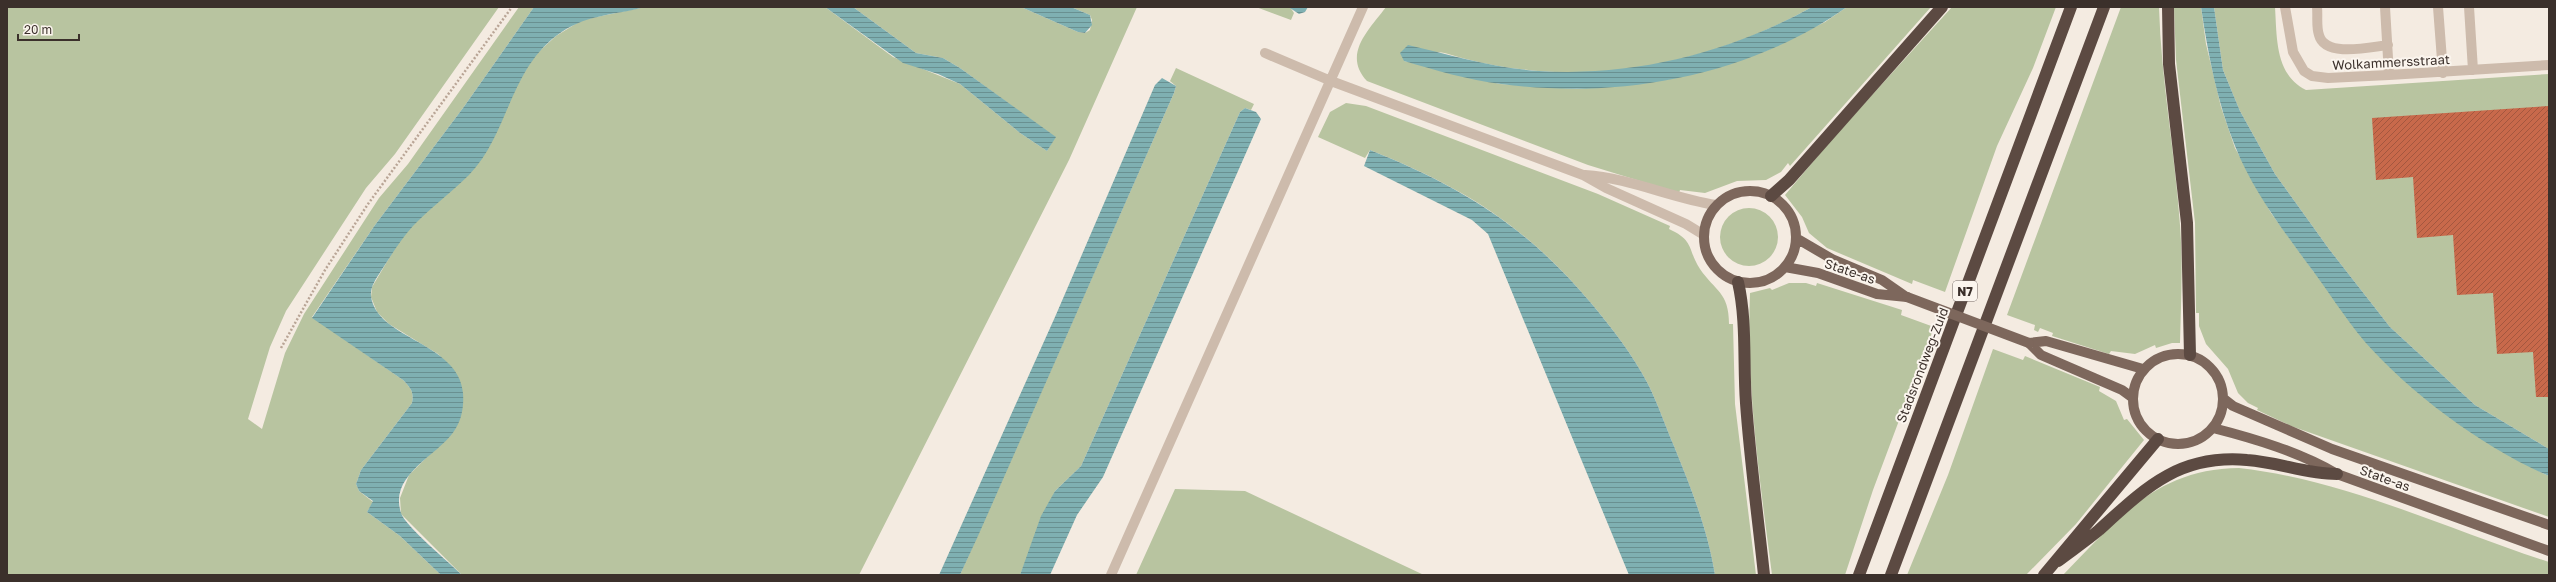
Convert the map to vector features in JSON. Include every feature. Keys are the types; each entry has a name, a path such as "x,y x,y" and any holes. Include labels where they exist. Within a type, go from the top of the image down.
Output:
{"highway":[{"path":"1771,196 1788,180 1942,7"},
{"name":"Stadsrondweg-Zuid","path":"1859,575 2072,7"},
{"name":"N7","path":"1891,575 2104,7"},
{"path":"2168,7 2169,64 2187,223 2190,355"},
{"path":"1738,282 1743,302 1744,377 1750,458 1764,575"},
{"path":"2058,561 2087,521 2158,439"},
{"path":"2044,575 2058,561 2161,478 2200,463 2223,459 2248,460 2315,474 2337,474"}],"main road":[{"path":"1748,191 1771,196 1789,214 1796,238 1795,248 1785,267 1771,278 1760,282 1738,282 1727,278 1710,261 1704,235 1709,215 1716,206 1731,195 1748,191"},
{"name":"State-as","path":"1796,238 1832,259 1882,280 1907,297 2029,343 2042,355 2122,390 2133,398"},
{"name":"State-as","path":"1785,267 1818,273 1877,294 1907,297"},
{"name":"State-as","path":"2029,343 2046,341 2143,369"},
{"path":"2175,354 2190,355 2202,359 2214,372 2222,388 2224,399 2219,419 2214,428 2197,440 2188,443 2167,443 2149,433 2137,417 2133,398 2134,387 2143,369 2160,357 2175,354"},
{"name":"State-as","path":"2224,399 2246,412 2332,449 2549,525"},
{"name":"State-as","path":"2214,428 2255,439 2314,461 2337,474 2549,551"}],"street":[{"path":"1110,575 1363,7"},
{"name":"Wolkammersstraat","path":"2285,7 2290,43 2296,61 2304,71 2312,76 2328,78 2443,73 2549,65"},
{"path":"2317,7 2319,36 2325,45 2335,50 2388,45"},
{"path":"2385,7 2389,75"},
{"path":"2438,7 2443,73"},
{"path":"2469,7 2473,70"},
{"path":"1265,52 1331,81 1583,175 1606,188 1686,224 1704,235"},
{"path":"1583,175 1610,176 1695,202 1716,206"}],"path":[{"path":"281,348 325,270 368,204 512,7"}],"green space":[{"path":"7,7 499,7 395,154 366,188 286,311 270,347 248,419 262,429 285,353 304,314 379,198 408,164 519,7 534,7 463,108 375,225 312,317 403,380 411,390 413,396 412,403 361,470 356,484 359,491 373,502 367,512 400,536 441,575 7,575"},
{"path":"645,7 825,7 893,57 960,84 1020,133 1047,151 1055,137 960,68 943,58 916,53 853,7 1021,7 1078,32 1085,33 1090,30 1092,20 1090,15 1071,7 1137,7 1069,160 859,575 462,575 401,514 400,498 409,475 455,429 453,370 438,354 389,324 377,312 371,297 372,287 397,245 517,85 534,56 556,36 582,20"},
{"path":"1256,7 1290,7 1294,13 1291,20"},
{"path":"1386,7 1812,7 1748,38 1714,50 1680,59 1609,71 1538,71 1511,68 1439,52 1426,54 1404,61 1500,84 1577,89 1670,79 1716,68 1768,50 1825,22 1847,7 1931,7 1790,166 1788,163 1781,172 1766,180 1737,181 1705,193 1680,190 1679,193 1588,165 1367,81 1360,71 1357,61 1358,52 1366,33"},
{"path":"1952,7 2056,7 2033,68 1997,146 1945,292 1913,280 1912,284 1827,248 1809,233 1802,217 1785,195 1833,138"},
{"path":"2121,7 2159,7 2162,62 2178,198 2181,240 2182,284 2180,343 2172,343 2156,348 2155,345 2135,354 2111,351 2109,354 2052,336 2053,333 2040,328 2038,332 2034,330 2035,325 2007,315"},
{"path":"2174,7 2201,7 2206,44 2221,107 2235,148 2271,213 2314,272 2540,472 2549,476 2549,517 2291,426 2257,410 2258,408 2248,403 2238,393 2228,369 2206,344 2199,326 2199,313 2196,313 2195,223 2176,60"},
{"path":"2214,7 2275,7 2276,31 2283,65 2288,75 2306,90 2549,74 2549,449 2475,405 2390,327 2329,249 2275,174 2240,111 2223,70"},
{"path":"1176,68 1254,104 1251,110 1245,108 1240,112 1081,466 1055,491 1020,575 960,575 1174,93 1176,86 1170,81"},
{"path":"1346,103 1366,106 1598,194 1670,226 1669,229 1677,233 1687,242 1700,269 1724,298 1727,305 1729,324 1733,324 1735,404 1756,575 1715,575 1708,542 1693,493 1652,392 1629,352 1591,303 1567,276 1542,252 1517,231 1464,194 1404,164 1370,150 1365,158 1318,137 1330,112"},
{"path":"1743,208 1755,208 1770,216 1778,231 1778,243 1770,258 1755,266 1743,266 1728,258 1720,243 1720,231 1728,216"},
{"path":"1789,283 1806,283 1816,286 1817,283 1902,310 1901,315 1934,327 1873,490 1845,575 1772,575 1752,399 1749,329 1750,293 1770,288 1772,290"},
{"path":"1993,349 2023,360 2025,356 2100,387 2099,391 2116,401 2124,420 2127,419 2144,440 2076,524 2026,575 1907,575 1948,475"},
{"path":"2239,468 2279,474 2319,483 2396,507 2549,562 2549,575 2063,575 2120,517 2140,501 2161,488 2184,477 2210,471"},
{"path":"1175,489 1245,491 1424,575 1136,575"}],"water":[{"path":"534,7 645,7 577,23 556,36 540,51 528,67 518,85 501,123 482,159 469,175 408,231 379,274 371,289 371,296 376,310 387,322 448,362 458,376 463,393 462,411 456,428 449,438 409,476 402,487 399,499 401,513 404,519 428,544 462,575 441,575 400,536 367,512 373,501 359,491 356,484 361,470 412,403 413,396 411,390 403,380 312,318 375,225 463,108"},
{"path":"825,7 853,7 916,53 943,58 960,68 1056,137 1047,151 1020,133 960,84 938,74 903,63"},
{"path":"1021,7 1071,7 1090,15 1092,25 1085,33 1078,32"},
{"path":"1308,7 1305,12 1299,14 1290,8"},
{"path":"1812,7 1847,7 1809,31 1768,50 1725,66 1681,77 1636,85 1591,88 1545,88 1501,84 1464,77 1404,61 1400,53 1408,45 1473,61 1522,69 1575,72 1610,70 1645,66 1714,49 1748,37"},
{"path":"2201,7 2214,7 2223,70 2240,111 2275,174 2329,249 2390,327 2475,405 2549,449 2549,476 2499,451 2450,418 2404,381 2384,362 2350,323 2277,221 2258,192 2242,162 2218,95 2210,60"},
{"path":"1162,78 1176,86 1174,93 978,536 960,575 939,575 1055,317 1155,85"},
{"path":"1245,108 1256,112 1261,119 1103,477 1077,515 1050,575 1020,575 1041,516 1055,491 1081,466 1240,112"},
{"path":"1370,150 1434,179 1463,194 1491,212 1542,252 1567,276 1599,312 1636,363 1655,399 1698,509 1708,542 1715,575 1629,575 1488,234 1472,220 1364,166"}],"building":[{"path":"2549,106 2549,397 2536,397 2533,352 2497,354 2493,293 2457,295 2453,235 2417,238 2413,177 2376,180 2372,118"}]}
